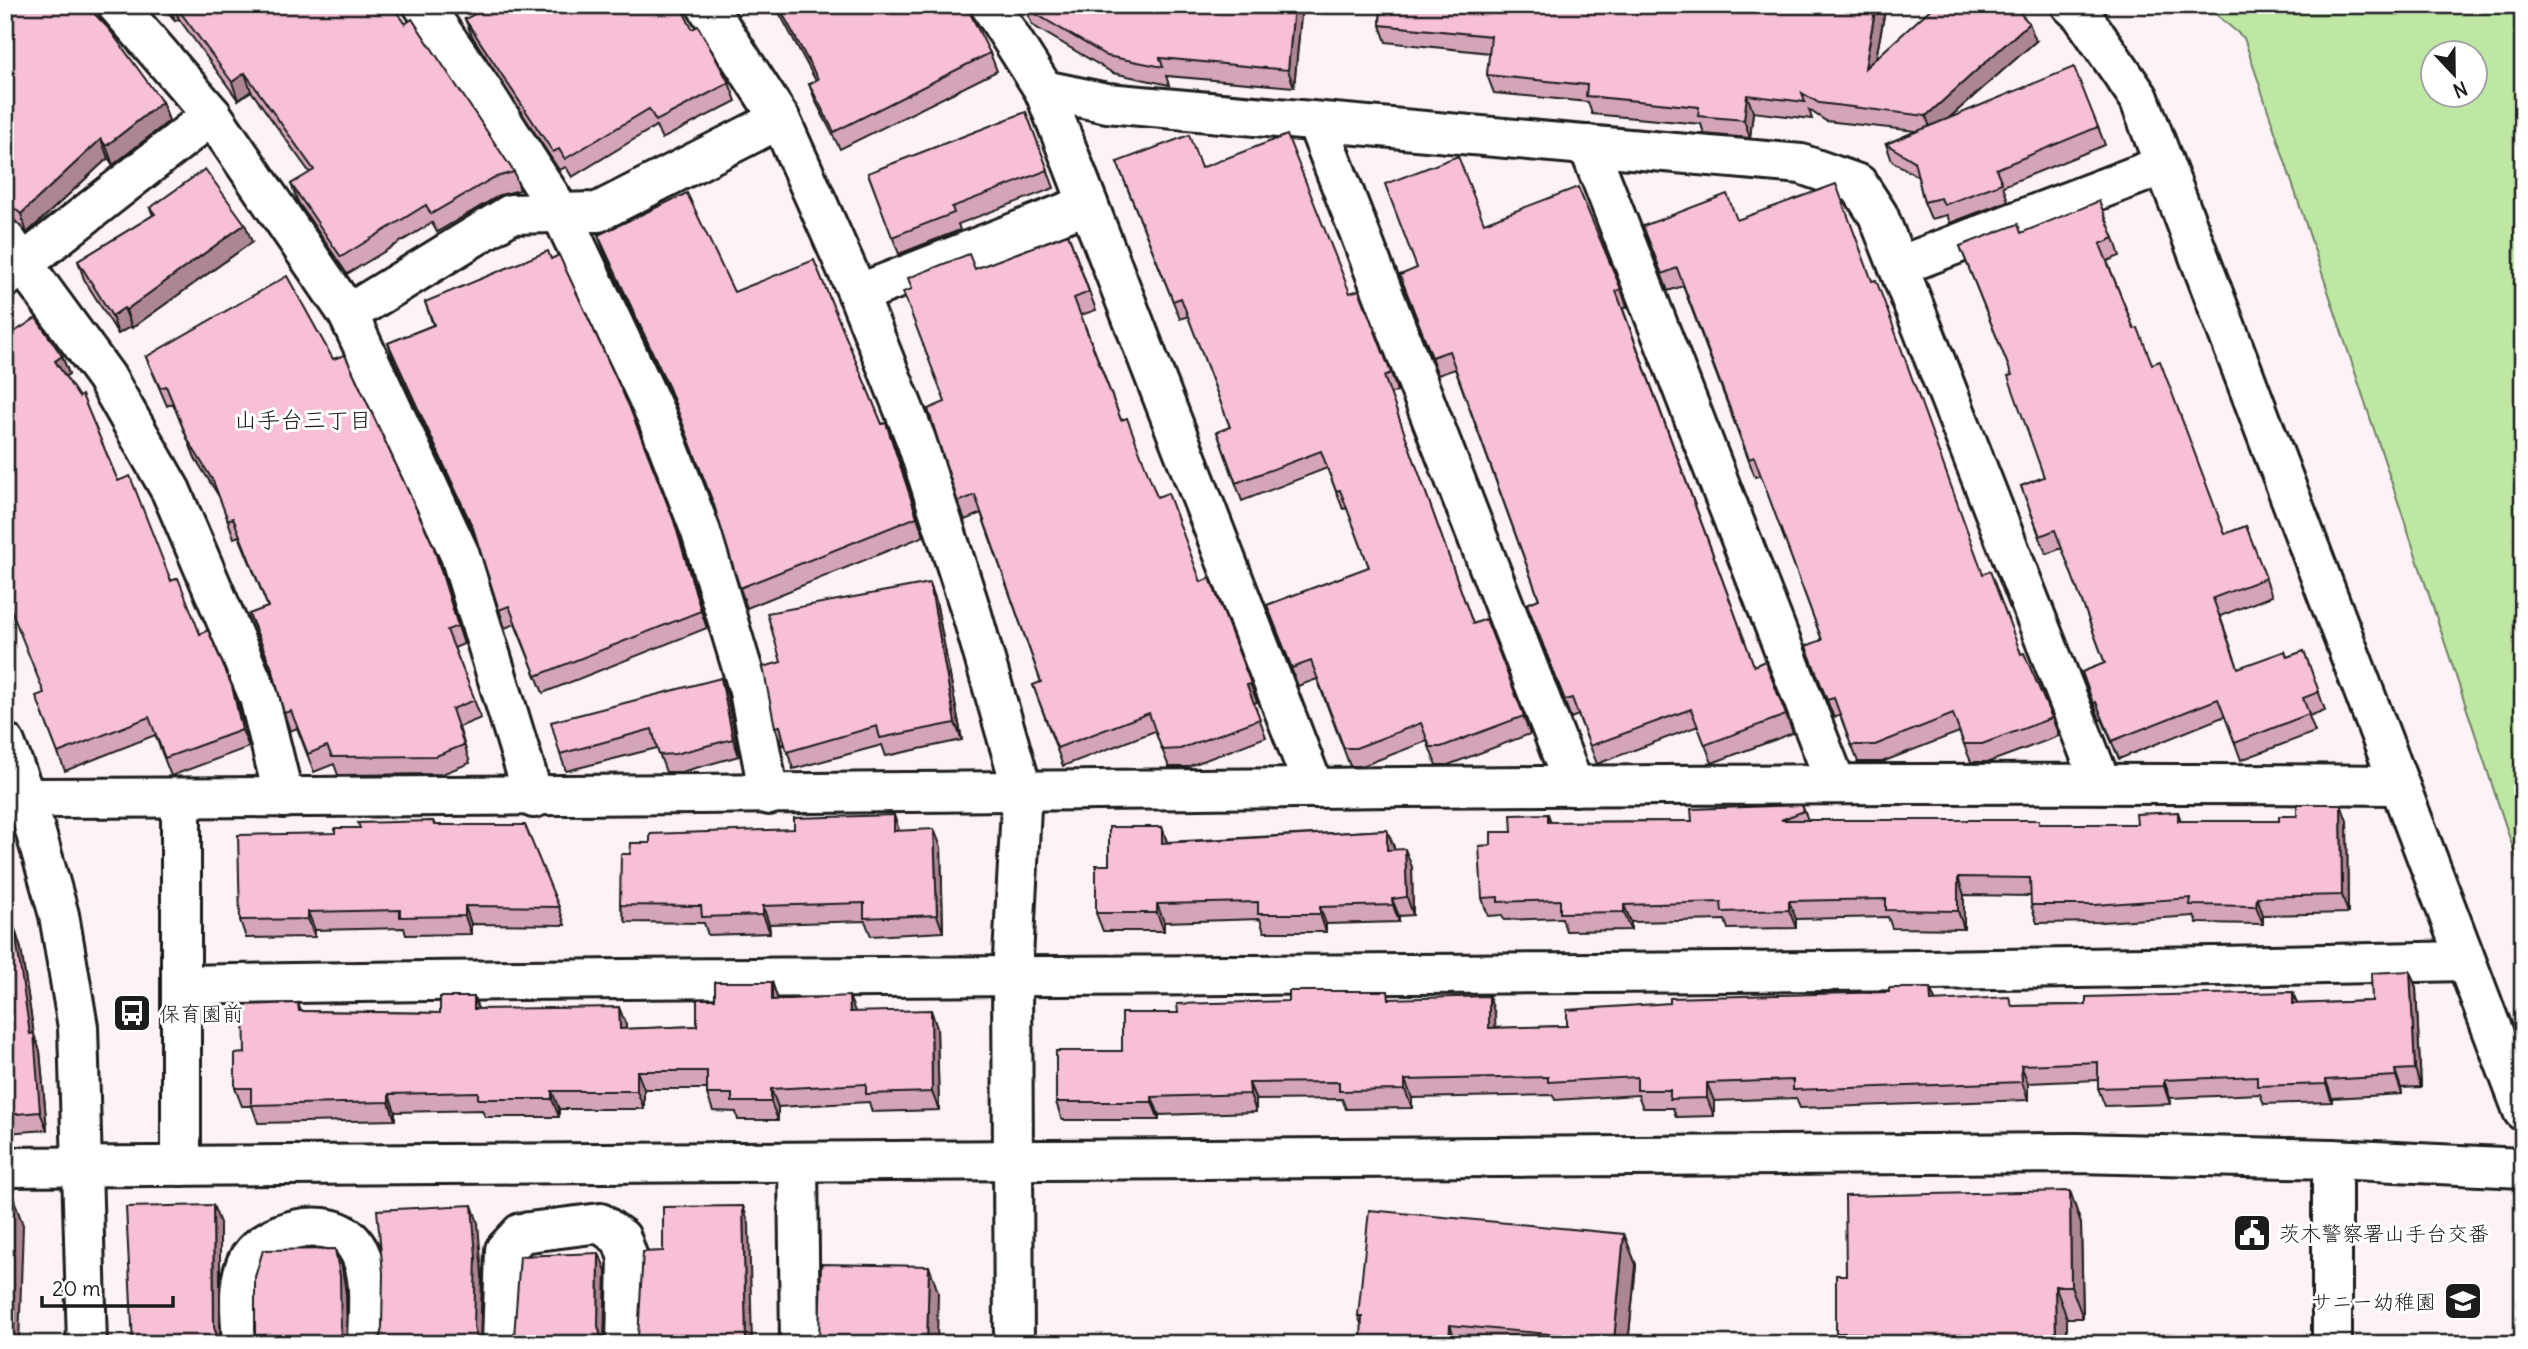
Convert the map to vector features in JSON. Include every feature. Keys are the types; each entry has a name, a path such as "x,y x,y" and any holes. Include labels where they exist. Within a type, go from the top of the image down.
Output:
{"street":[{"path":"117,5 212,115 348,314 460,555 534,798"},
{"path":"423,5 481,88 561,213 656,415 701,532 749,691 769,795"},
{"path":"706,5 780,119 858,294 916,440 971,611 1022,789 1013,976 1014,1344"},
{"path":"990,5 1044,90 1314,788"},
{"path":"2071,5 2081,14 2139,98 2397,785 2523,1111"},
{"path":"1044,90 1107,103 1801,164 1858,184 1878,215 1899,266 2101,783"},
{"path":"212,115 11,260 106,377 170,491 258,697 284,798"},
{"path":"348,314 512,214 598,212 780,119"},
{"path":"1317,123 1574,786"},
{"path":"1588,145 1836,784"},
{"path":"1899,266 2164,165"},
{"path":"858,294 1088,204"},
{"path":"5,743 26,798 59,915 78,1027 87,1344"},
{"path":"26,798 534,798 1022,789 1836,784 2397,785"},
{"path":"181,798 181,1166"},
{"path":"181,985 1013,976 1683,974 2465,961"},
{"path":"5,1167 82,1169 798,1161 2077,1153 2332,1159 2523,1168"},
{"path":"2332,1159 2332,1344"},
{"path":"798,1161 800,1344"},
{"path":"502,1344 505,1250 522,1233 600,1223 621,1238 628,1258 626,1344"},
{"path":"243,1344 240,1300 246,1264 261,1243 284,1231 313,1228 337,1232 355,1243 366,1268 367,1344"}],"green space":[{"path":"2205,5 2523,5 2523,878 2244,38"}],"building":[{"path":"5,5 86,5 109,29 162,102 106,146 101,139 21,214 5,200"},
{"path":"175,5 392,5 405,24 412,19 514,172 493,178 431,214 426,205 341,257 291,184 314,170 245,73 232,82"},
{"path":"491,5 680,5 692,29 698,26 729,83 656,121 649,109 565,159 559,149 553,152 465,19"},
{"path":"778,5 956,5 958,8 966,5 990,53 834,132 809,84 818,79"},
{"path":"1027,5 1294,5 1288,70 1160,58 1163,67 1107,56 1026,8"},
{"path":"1381,5 1876,5 1865,68 1935,5 2013,5 2029,23 1926,116 1819,103 1802,93 1805,102 1747,95 1744,120 1698,116 1699,107 1586,96 1587,85 1487,75 1491,36 1380,25"},
{"path":"2074,67 2098,127 1996,169 2002,183 1944,205 1941,198 1924,202 1914,161 1886,144"},
{"path":"1026,112 1048,170 952,207 954,213 892,237 868,173"},
{"path":"1189,135 1201,168 1287,135 1350,293 1359,290 1391,373 1384,376 1473,624 1486,619 1524,716 1441,747 1430,747 1421,723 1356,748 1344,748 1311,661 1292,668 1267,605 1369,567 1340,490 1336,491 1321,451 1236,483 1217,432 1230,427 1181,298 1173,301 1117,162"},
{"path":"1458,156 1484,223 1578,187 1621,289 1616,291 1754,666 1765,661 1786,715 1705,745 1691,709 1590,746 1572,698 1565,700 1527,604 1539,599 1449,351 1432,357 1400,275 1417,268 1385,184"},
{"path":"205,169 245,224 126,310 124,308 112,316 78,261 155,214 150,208"},
{"path":"1836,184 1872,281 1876,280 1983,574 1990,571 2021,654 2024,653 2052,718 1982,744 1964,744 1953,714 1875,745 1851,745 1834,698 1827,700 1806,646 1822,640 1754,457 1749,459 1677,268 1662,274 1643,226 1727,194 1737,220"},
{"path":"687,193 734,292 814,260 882,424 886,423 917,517 740,588 714,505 669,388 598,235"},
{"path":"2099,201 2114,238 2100,244 2134,329 2138,328 2152,364 2160,361 2225,534 2246,526 2266,578 2213,598 2238,668 2285,651 2287,657 2304,651 2319,692 2303,698 2309,714 2235,743 2218,699 2112,741 2096,702 2093,703 2082,672 2105,663 2055,530 2040,536 2021,486 2044,477 2008,376 2012,375 1960,246 2018,224 2021,233"},
{"path":"1068,234 1089,292 1074,298 1121,420 1127,418 1157,497 1168,493 1201,582 1210,578 1251,684 1247,685 1260,719 1180,749 1162,750 1149,713 1057,748 1033,685 1041,682 975,495 958,502 928,409 945,402 903,292 912,289 908,278 969,254 975,269"},
{"path":"548,251 551,259 559,255 629,406 674,521 701,611 536,676 509,606 499,610 473,528 388,343 434,325 425,302"},
{"path":"287,276 333,359 345,355 433,545 458,626 447,630 475,700 452,709 464,745 436,756 332,757 327,746 308,754 291,711 284,713 273,671 249,614 268,607 233,518 228,520 213,481 188,440 166,386 160,388 146,357"},
{"path":"36,318 62,356 55,361 79,397 82,395 118,481 130,476 171,581 178,578 200,634 208,630 232,686 242,730 165,758 149,717 58,753 36,696 44,693 5,595 5,338"},
{"path":"930,583 955,723 880,738 877,726 787,752 780,726 775,727 763,667 781,662 767,613"},
{"path":"721,678 733,739 675,754 659,755 652,729 560,754 551,722"},
{"path":"2297,804 2341,804 2342,895 2257,897 2256,906 2190,905 2191,898 2095,905 2031,905 2030,878 1958,877 1958,911 1886,910 1886,899 1789,901 1789,910 1722,912 1721,902 1624,905 1624,912 1560,913 1560,900 1498,902 1498,897 1482,898 1479,846 1491,845 1491,832 1512,832 1511,815 1548,814 1548,822 1692,821 1691,809 1802,805 1804,811 1781,820 2039,820 2039,824 2137,824 2136,814 2178,812 2178,821 2279,821 2279,816 2297,816"},
{"path":"894,815 894,831 934,829 937,915 864,918 864,903 763,906 763,915 702,917 701,906 620,905 621,854 630,854 631,843 650,843 650,834 794,829 794,818"},
{"path":"433,821 434,825 525,825 559,907 465,906 465,916 400,917 400,910 308,912 308,919 240,920 238,835 335,833 335,828 360,828 358,823"},
{"path":"1109,827 1162,827 1162,843 1387,830 1387,850 1405,849 1407,897 1392,899 1393,905 1320,907 1320,914 1258,914 1258,902 1157,904 1157,913 1096,913 1096,865 1109,865"},
{"path":"5,900 15,931 30,1034 34,1033 40,1112 5,1115"},
{"path":"2410,971 2415,1069 2395,1070 2396,1076 2326,1080 2326,1084 2257,1086 2257,1076 2164,1080 2164,1086 2098,1088 2098,1062 2021,1065 2022,1082 1793,1090 1793,1080 1707,1083 1707,1098 1670,1099 1670,1090 1637,1090 1637,1077 1548,1082 1548,1077 1405,1080 1405,1090 1339,1091 1339,1082 1249,1083 1250,1094 1152,1097 1152,1102 1056,1102 1056,1051 1122,1051 1122,1013 1178,1013 1177,1004 1289,1001 1289,991 1388,991 1389,999 1489,996 1489,1028 1567,1026 1567,1010 1670,1003 1670,998 1889,992 1889,988 1930,988 1931,1001 2009,997 2012,1006 2086,1005 2086,997 2293,992 2293,1004 2372,1001 2371,973"},
{"path":"715,982 772,982 772,1000 849,996 850,1012 931,1010 932,1092 866,1094 866,1084 771,1089 771,1102 732,1102 732,1094 707,1094 707,1071 637,1071 637,1091 552,1091 552,1099 478,1099 478,1092 389,1094 389,1102 251,1105 251,1088 235,1088 235,1054 245,1053 244,1005 298,1003 299,1011 440,1013 440,997 474,997 474,1009 619,1007 620,1029 697,1026 697,999 715,999"},
{"path":"2070,1191 2071,1286 2055,1286 2056,1344 1862,1344 1862,1333 1836,1333 1836,1275 1846,1275 1845,1196"},
{"path":"5,1192 11,1192 7,1344 5,1344"},
{"path":"213,1205 214,1327 218,1339 224,1344 133,1344 126,1207"},
{"path":"472,1205 476,1257 474,1326 476,1336 483,1344 373,1344 380,1337 382,1327 383,1273 377,1210"},
{"path":"743,1206 746,1344 632,1344 638,1337 643,1252 663,1251 663,1207"},
{"path":"1369,1210 1624,1234 1614,1340 1450,1325 1449,1344 1361,1344 1362,1316 1358,1316"},
{"path":"335,1249 340,1276 341,1336 348,1344 248,1344 255,1335 255,1277 263,1250"},
{"path":"599,1253 598,1326 601,1337 607,1344 507,1344 514,1337 520,1256"},
{"path":"821,1264 929,1266 927,1344 819,1344"},
{"path":"1295,1343 1295,1344 1256,1344"}],"place":[{"name":"保育園前","path":"132,1013"},
{"name":"茨木警察署山手台交番","path":"2252,1233"},
{"name":"サニー幼稚園","path":"2463,1301"}],"district":[{"name":"山手台三丁目","path":"303,419"}]}
